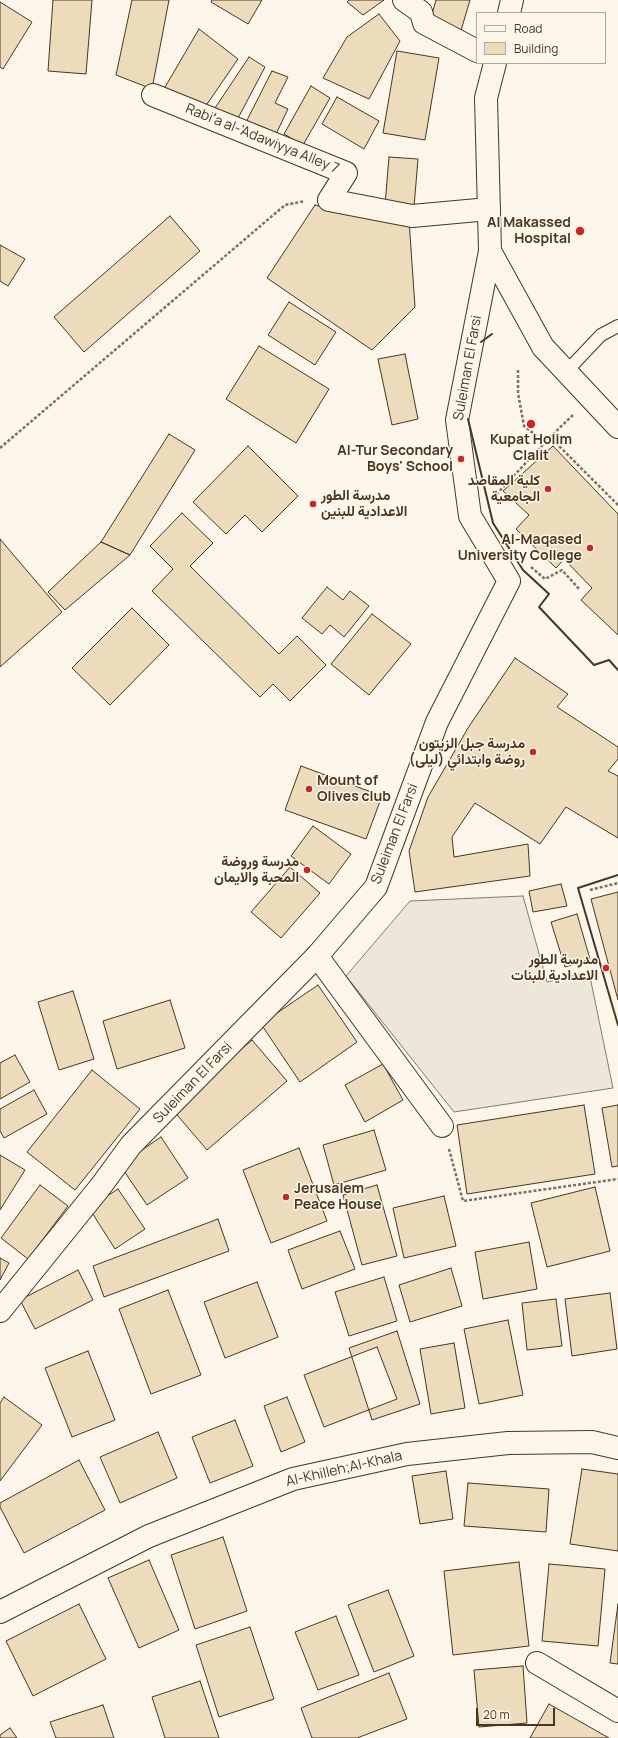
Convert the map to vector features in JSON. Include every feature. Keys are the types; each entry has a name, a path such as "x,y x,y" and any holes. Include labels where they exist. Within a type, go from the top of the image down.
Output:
{"street":[{"path":"404,0 421,12 424,23 476,50"},
{"path":"509,12 512,0"},
{"path":"495,64 486,98 490,251 543,347 618,426"},
{"name":"Rabiʼa al-'Adawiyya Alley 7","path":"153,95 346,173 324,199"},
{"path":"324,199 412,216 489,209"},
{"name":"Suleiman El Farsi","path":"0,1311 101,1186 132,1145 317,956 376,887 437,722 509,581 470,516 457,420 490,251"},
{"path":"317,956 442,1126"},
{"name":"Al-Khilleh;Al-Khala","path":"0,1612 149,1536 293,1479 407,1454 508,1443 592,1442 618,1448"},
{"path":"537,1663 618,1711"}],"lane":[{"path":"566,372 601,335 618,326"}],"path":[{"path":"0,448 285,205 324,199"},
{"path":"518,370 518,393 524,426 536,436 550,437 618,505"},
{"path":"490,502 550,437 591,398"},
{"path":"528,565 545,580 562,570 579,589"},
{"path":"590,890 618,883"},
{"path":"442,1126 463,1201 618,1179"}],"shaded area":[{"path":"523,896 547,982 589,972 613,1088 454,1112 346,976 410,901"}],"building":[{"path":"53,0 92,0 86,74 48,71"},
{"path":"132,0 169,0 152,89 116,75"},
{"path":"212,0 262,0 248,24 211,2"},
{"path":"349,0 384,0 363,15 347,2"},
{"path":"436,0 470,0 460,34 431,18"},
{"path":"0,2 32,22 3,69 0,67"},
{"path":"379,14 400,41 369,99 323,78 347,37"},
{"path":"199,29 238,59 203,110 161,94"},
{"path":"397,51 439,58 425,140 383,133"},
{"path":"249,57 265,67 236,122 211,114"},
{"path":"272,71 288,77 275,103 288,109 275,136 244,126"},
{"path":"311,86 330,98 303,145 284,134"},
{"path":"337,97 379,121 364,149 322,124"},
{"path":"389,157 418,159 414,207 385,205"},
{"path":"315,205 362,215 409,220 415,307 372,350 267,278"},
{"path":"170,216 200,251 84,352 54,317"},
{"path":"0,245 25,259 8,286 0,281"},
{"path":"289,302 336,332 315,365 268,335"},
{"path":"259,346 329,389 296,443 226,399"},
{"path":"405,354 418,419 392,425 378,359"},
{"path":"169,434 195,450 130,555 101,542"},
{"path":"248,446 298,496 262,532 245,515 226,534 193,502"},
{"path":"553,446 618,514 618,635 581,600 592,588 564,559 556,568 516,529 529,515 503,491"},
{"path":"182,513 213,543 190,566 279,654 297,636 326,665 290,701 273,684 260,697 152,591 173,569 150,546"},
{"path":"0,539 62,612 0,667"},
{"path":"101,542 130,555 65,610 48,592"},
{"path":"327,587 343,600 350,591 369,606 344,637 330,625 322,634 302,618"},
{"path":"132,608 169,645 110,705 72,668"},
{"path":"372,614 411,644 369,695 331,664"},
{"name":"مدرسة جبل الزيتون (ليلى) روضة وابتدائي","path":"515,658 568,694 557,707 618,747 618,759 608,771 618,776 618,838 566,807 540,844 475,803 452,837 454,857 528,844 530,876 415,892 409,851 428,797 468,728"},
{"path":"301,766 382,796 366,839 285,810"},
{"path":"313,826 351,854 329,884 291,856"},
{"path":"290,867 320,893 281,938 251,912"},
{"path":"561,884 567,906 533,912 529,891"},
{"path":"618,892 618,1000 591,899"},
{"path":"577,914 590,959 565,967 551,922"},
{"path":"318,985 357,1042 300,1082 261,1024"},
{"path":"73,991 94,1059 59,1070 38,1002"},
{"path":"170,1000 185,1048 117,1069 103,1021"},
{"path":"252,1040 287,1081 207,1150 172,1109"},
{"path":"15,1055 30,1082 0,1099 0,1063"},
{"path":"383,1064 403,1100 365,1122 345,1085"},
{"path":"92,1070 140,1109 75,1190 27,1152"},
{"path":"34,1090 47,1114 4,1138 0,1131 0,1109"},
{"path":"584,1105 595,1174 467,1194 457,1125"},
{"path":"618,1105 618,1166 612,1167 602,1108"},
{"path":"374,1130 386,1170 334,1185 323,1145"},
{"path":"161,1137 188,1178 147,1205 120,1165"},
{"path":"299,1148 327,1221 271,1243 243,1170"},
{"path":"0,1155 25,1170 0,1210"},
{"path":"40,1185 68,1206 28,1259 1,1238"},
{"path":"377,1185 397,1256 362,1265 343,1195"},
{"path":"595,1187 610,1251 547,1267 531,1203"},
{"path":"118,1189 145,1229 115,1249 89,1208"},
{"path":"444,1196 456,1246 404,1258 393,1208"},
{"path":"218,1219 229,1251 104,1297 93,1266"},
{"path":"340,1231 355,1269 302,1289 288,1250"},
{"path":"529,1242 537,1289 483,1299 475,1252"},
{"path":"0,1258 9,1263 0,1280"},
{"path":"451,1268 462,1306 410,1322 399,1285"},
{"path":"78,1270 93,1300 35,1329 20,1300"},
{"path":"384,1277 397,1321 349,1336 335,1292"},
{"path":"257,1282 278,1337 225,1358 204,1302"},
{"path":"168,1290 201,1375 151,1394 119,1309"},
{"path":"610,1293 617,1349 572,1356 565,1299"},
{"path":"556,1299 562,1346 527,1350 522,1303"},
{"path":"508,1320 523,1395 479,1404 464,1329"},
{"path":"397,1331 420,1404 372,1420 349,1348"},
{"path":"454,1343 465,1408 431,1414 420,1349"},
{"path":"377,1347 397,1399 324,1427 304,1375"},
{"path":"88,1351 115,1420 72,1437 45,1368"},
{"path":"4,1397 42,1425 0,1481 0,1403"},
{"path":"287,1397 305,1442 281,1452 264,1406"},
{"path":"235,1420 253,1466 210,1483 192,1437"},
{"path":"158,1432 177,1478 120,1503 100,1457"},
{"path":"79,1460 105,1510 24,1553 0,1507 0,1503"},
{"path":"582,1469 618,1474 618,1551 570,1544"},
{"path":"446,1471 453,1519 420,1524 412,1476"},
{"path":"468,1483 549,1489 546,1532 464,1526"},
{"path":"223,1537 247,1611 195,1629 171,1555"},
{"path":"149,1560 179,1630 139,1648 108,1578"},
{"path":"519,1562 529,1646 453,1655 444,1571"},
{"path":"549,1564 605,1569 598,1646 542,1641"},
{"path":"388,1590 414,1656 374,1672 348,1605"},
{"path":"79,1604 106,1659 33,1696 6,1641"},
{"path":"618,1604 618,1664 610,1663"},
{"path":"336,1616 359,1675 318,1690 295,1632"},
{"path":"250,1627 274,1699 219,1717 196,1645"},
{"path":"523,1666 527,1723 479,1727 474,1670"},
{"path":"389,1673 407,1719 357,1738 312,1738 301,1708"},
{"path":"200,1681 219,1738 165,1738 152,1697"},
{"path":"549,1704 609,1738 530,1738"},
{"path":"103,1705 114,1738 56,1738 50,1722"},
{"path":"10,1728 17,1738 0,1738 0,1735"}],"wall":[{"path":"481,342 492,334"},
{"path":"468,419 493,523 523,570 549,594 539,607 594,665 609,660 618,670"},
{"path":"618,875 578,888 618,1025"}],"place":[{"name":"Al Makassed Hospital","path":"580,231"},
{"name":"Kupat Holim Clalit","path":"531,424"},
{"name":"Al-Tur Secondary Boys' School","path":"461,459"},
{"name":"كلية المقاصد الجامعية","path":"548,489"},
{"name":"مدرسة الطور الاعدادية للبنين","path":"313,504"},
{"name":"Al-Maqased University College","path":"590,548"},
{"name":"مدرسة جبل الزيتون (ليلى) روضة وابتدائي","path":"533,752"},
{"name":"Mount of Olives club","path":"309,789"},
{"name":"مدرسة وروضة المحبة والايمان","path":"307,870"},
{"name":"مدرسة الطور الاعدادية للبنات","path":"606,968"},
{"name":"Jerusalem Peace House","path":"286,1197"}]}
